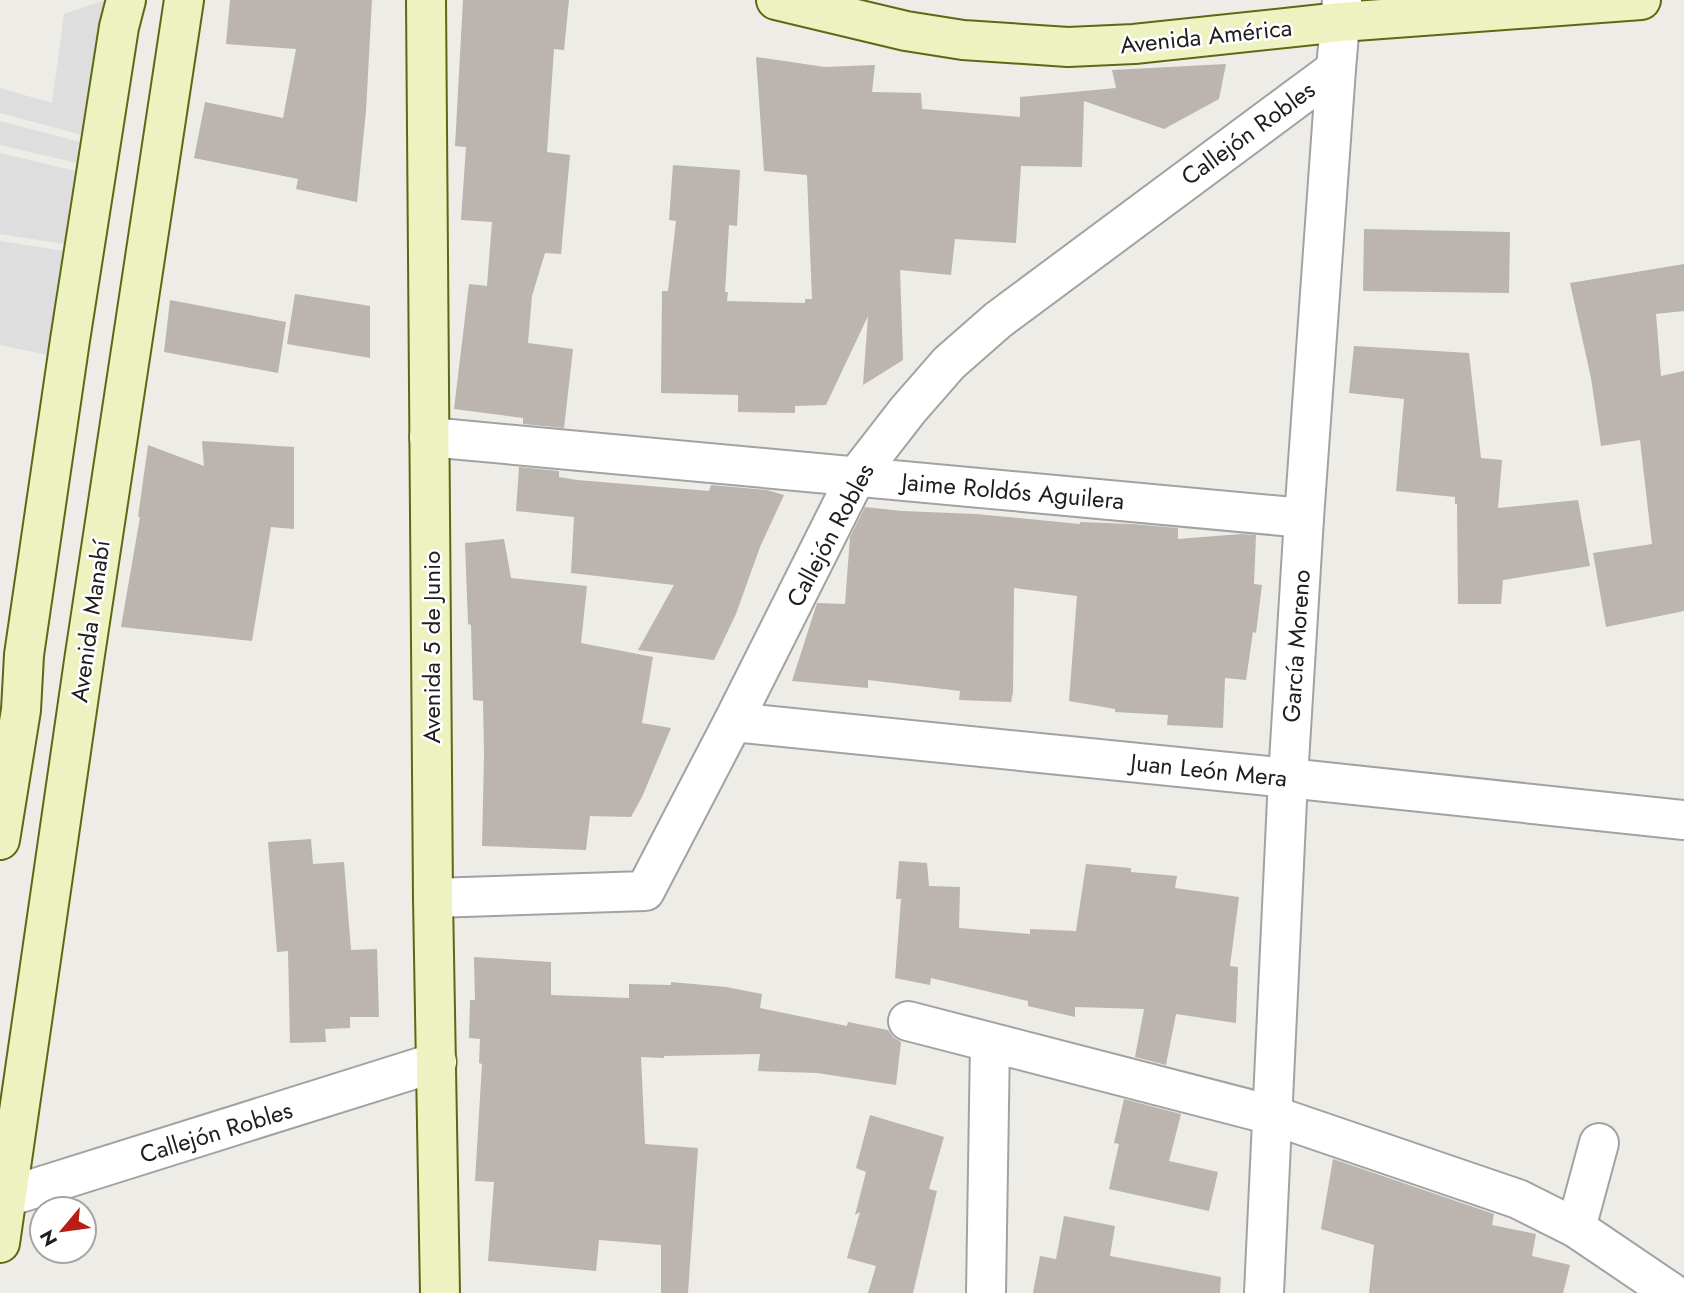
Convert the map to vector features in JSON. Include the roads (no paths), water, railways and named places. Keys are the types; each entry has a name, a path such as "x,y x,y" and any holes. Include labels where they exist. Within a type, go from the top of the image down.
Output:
{"main road":[{"path":"0,840 12,653 119,27 126,0"},
{"name":"Avenida Manabí","path":"0,1243 3,1192 184,0"},
{"name":"Avenida 5 de Junio","path":"426,0 433,898 440,1293"},
{"name":"Avenida América","path":"776,0 906,31 962,40 1068,47 1134,44 1342,11 1641,0"},
{"path":"12,653 84,661"},
{"path":"10,708 76,717"}],"street":[{"name":"García Moreno","path":"1264,1293 1288,778 1304,518 1342,11"},
{"name":"Callejón Robles","path":"433,898 645,891 856,477 908,410 949,363 998,320 1336,69"},
{"name":"Jaime Roldós Aguilera","path":"429,437 1304,518"},
{"name":"Juan León Mera","path":"733,722 1684,820"},
{"path":"908,1021 1272,1115 1518,1199 1576,1228 1672,1293"},
{"path":"986,1293 990,1043"},
{"name":"Callejón Robles","path":"3,1192 437,1062"},
{"path":"1576,1228 1600,1143"}]}
